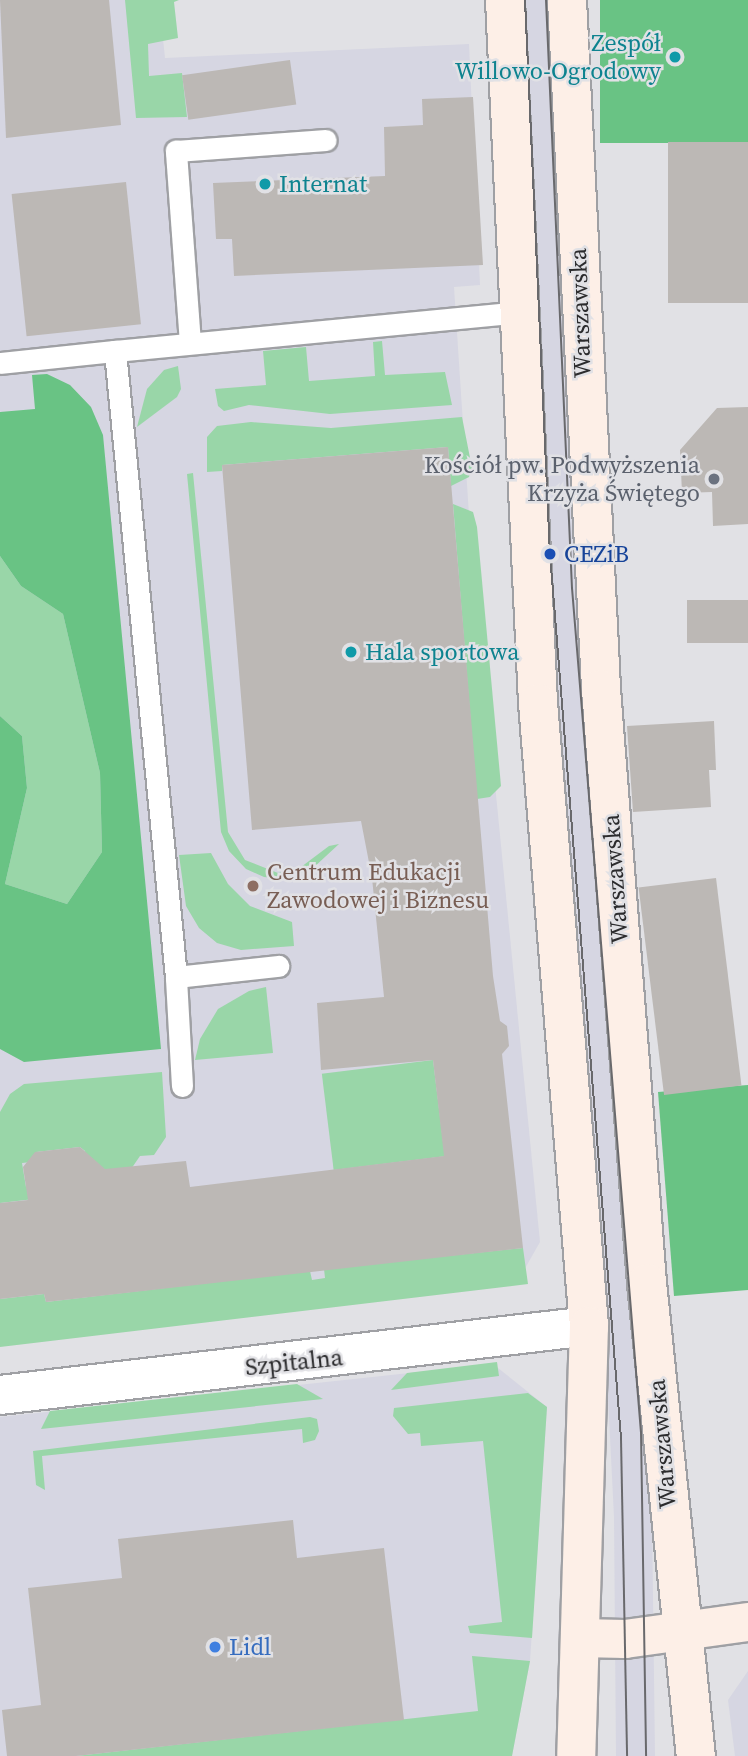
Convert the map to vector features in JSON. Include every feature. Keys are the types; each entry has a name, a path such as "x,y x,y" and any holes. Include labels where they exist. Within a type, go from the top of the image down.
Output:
{"main road":[{"path":"505,0 538,703 589,1326 576,1756"},
{"name":"Warszawska","path":"567,0 600,675 680,1632 696,1756"},
{"path":"580,1638 625,1639 748,1622"}],"street":[{"name":"Szpitalna","path":"0,1395 589,1326"}],"lane":[{"path":"190,343 176,151 326,140"},
{"path":"0,363 518,312"},
{"path":"115,351 176,976 182,1086"},
{"path":"176,976 278,966"}],"shaded area":[{"name":"Centrum Edukacji Zawodowej i Biznesu","path":"0,0 159,0 165,58 469,44 480,285 454,287 470,530 540,1242 519,1279 0,1338"},
{"path":"514,0 554,0 573,553 651,1438 655,1756 616,1756 614,1517 606,1357 570,942"},
{"path":"493,1364 547,1407 530,1661 512,1756 0,1756 0,1417"},
{"path":"748,1671 748,1756 735,1756 728,1700"}],"green space":[{"path":"125,0 179,0 174,2 178,38 148,44 149,76 182,73 187,117 136,118"},
{"name":"Zespół Willowo-Ogrodowy","path":"600,0 748,0 748,143 600,143"},
{"path":"382,341 385,375 445,372 452,405 330,414 249,405 224,411 218,406 215,389 266,385 263,351 306,347 309,381 375,376 373,342"},
{"path":"178,366 181,389 177,397 137,427 147,389 164,370"},
{"path":"47,374 70,385 91,407 103,435 161,1049 24,1062 0,1049 0,716 22,736 27,788 5,884 67,904 102,852 100,773 63,614 21,586 0,556 0,412 35,409 32,375"},
{"path":"462,417 472,468 469,477 451,486 448,447 222,465 222,471 207,472 207,437 217,426 251,422 331,428"},
{"path":"193,473 228,832 245,860 278,873 297,870 329,846 339,844 312,869 285,879 264,877 246,869 229,851 221,832 187,474"},
{"path":"453,504 473,512 477,527 501,786 490,797 477,799"},
{"path":"0,556 21,586 63,614 100,773 102,852 67,904 5,884 27,788 22,736 0,716"},
{"path":"211,853 228,884 250,906 292,922 294,946 241,950 217,943 199,928 186,906 179,855"},
{"path":"266,987 273,1053 195,1060 200,1039 218,1009 249,991"},
{"path":"433,1060 445,1156 334,1170 322,1074"},
{"path":"162,1072 166,1137 154,1155 140,1156 129,1172 88,1177 85,1151 80,1147 36,1152 31,1162 22,1163 26,1187 35,1186 34,1199 0,1203 0,1112 10,1094 24,1084"},
{"path":"748,1085 748,1290 674,1296 658,1092"},
{"path":"523,1248 528,1284 0,1347 0,1299 44,1294 46,1302 310,1271 312,1280 325,1278 324,1269"},
{"path":"497,1362 499,1376 391,1390 407,1373"},
{"path":"297,1384 323,1399 41,1429 50,1411"},
{"path":"528,1393 547,1407 532,1638 470,1633 468,1626 502,1622 483,1441 421,1446 420,1433 408,1434 393,1416 394,1408"},
{"path":"310,1417 317,1419 319,1431 315,1440 303,1443 302,1429 42,1456 45,1490 36,1485 33,1451"},
{"path":"472,1656 530,1661 512,1756 76,1756 478,1711"}],"building":[{"path":"0,0 109,0 121,125 6,138"},
{"path":"290,60 296,105 188,120 182,75"},
{"name":"Internat","path":"473,97 483,265 234,276 232,239 216,239 213,183 385,176 384,127 423,125 422,99"},
{"path":"668,142 748,142 748,303 668,303"},
{"path":"126,182 141,324 27,336 12,194"},
{"name":"Kościół pw. Podwyższenia Krzyża Świętego","path":"748,407 748,524 713,526 712,492 682,493 680,450 717,408"},
{"path":"448,447 493,976 500,1021 507,1026 509,1046 502,1054 523,1248 46,1302 44,1294 0,1299 0,1203 28,1200 23,1167 35,1152 80,1147 105,1169 186,1161 190,1187 444,1156 433,1060 321,1070 317,1003 384,997 372,878 361,821 252,830 222,465"},
{"path":"687,600 748,600 748,643 687,643"},
{"path":"714,721 716,770 709,770 711,807 633,812 627,726"},
{"path":"716,878 741,1085 664,1095 639,888"},
{"name":"Lidl","path":"293,1520 297,1558 384,1548 404,1720 76,1756 7,1756 2,1710 41,1705 28,1588 122,1578 118,1539"}],"tram line":[{"path":"525,0 550,554 621,1439 627,1756"},
{"path":"546,0 572,588 641,1432 646,1756"}],"place":[{"name":"Zespół Willowo-Ogrodowy","path":"675,57"},
{"name":"Internat","path":"265,184"},
{"name":"Kościół pw. Podwyższenia Krzyża Świętego","path":"714,479"},
{"name":"CEZiB","path":"550,554"},
{"name":"Hala sportowa","path":"351,652"},
{"name":"Centrum Edukacji Zawodowej i Biznesu","path":"253,886"},
{"name":"Lidl","path":"215,1647"}]}
